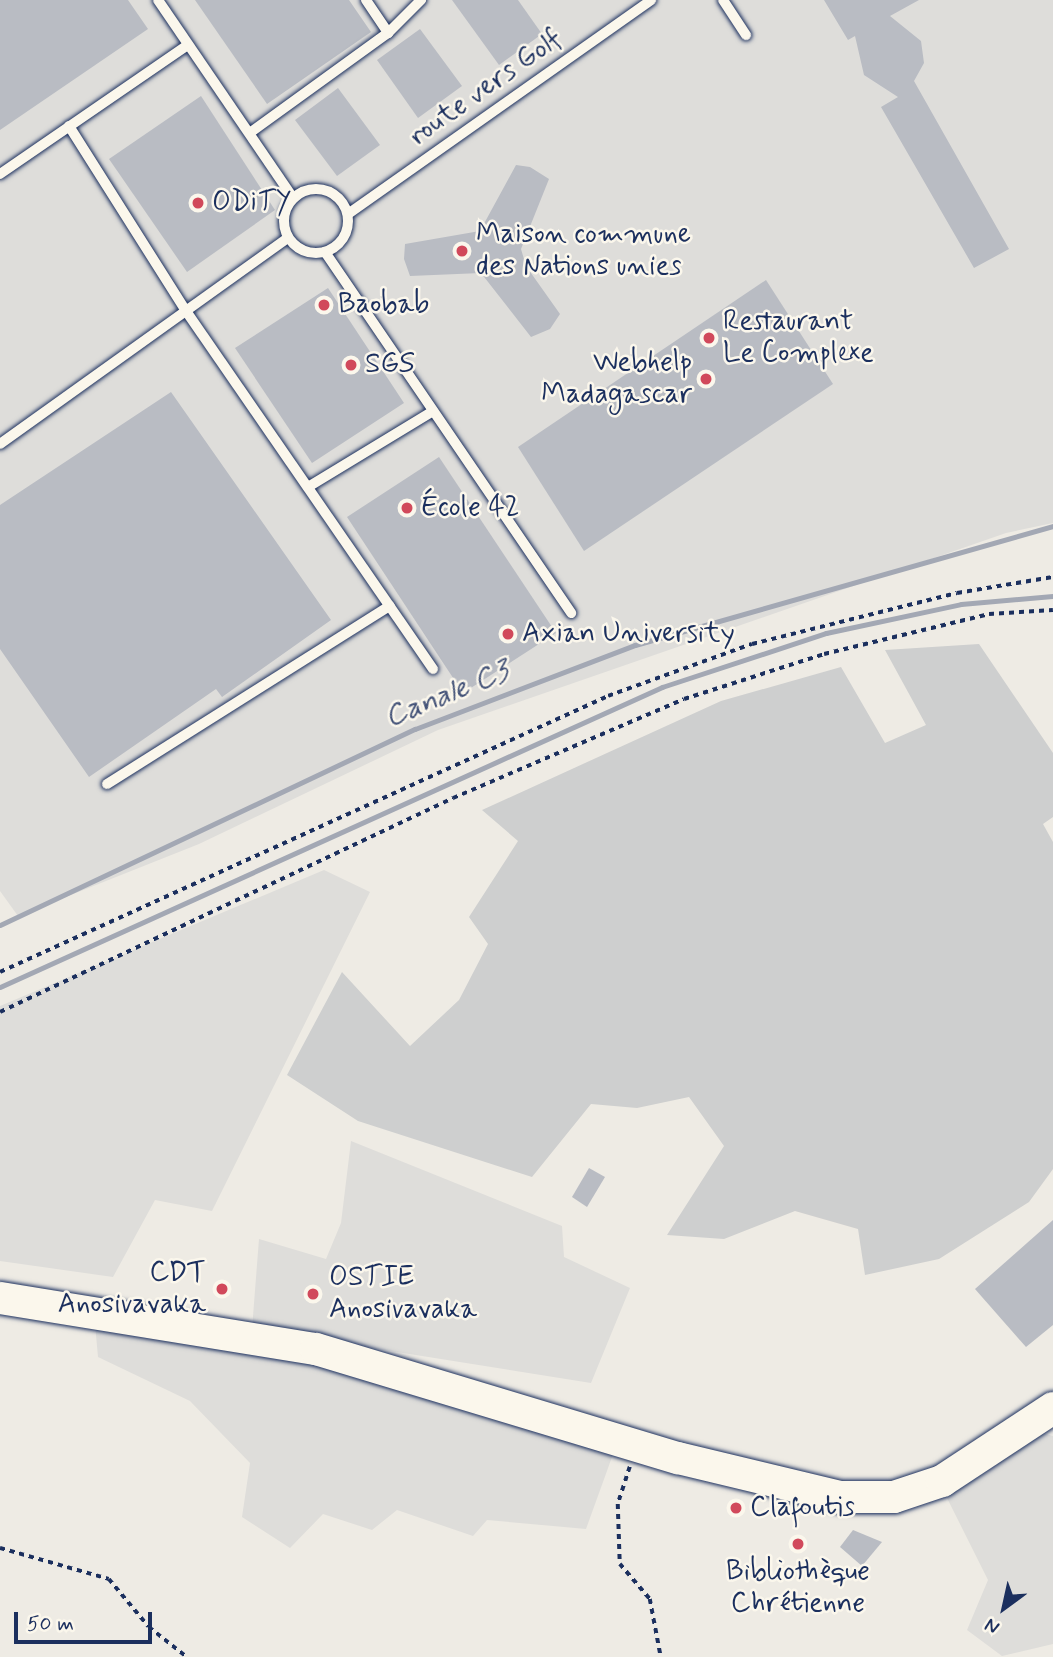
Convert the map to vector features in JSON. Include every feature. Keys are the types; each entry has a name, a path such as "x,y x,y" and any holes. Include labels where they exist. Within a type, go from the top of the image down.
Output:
{"main road":[{"path":"0,1298 316,1349 804,1492 868,1499 919,1490 954,1475 1053,1408"}],"lane":[{"path":"158,0 251,132 293,198"},
{"path":"366,0 388,33"},
{"path":"251,132 388,33 421,0"},
{"name":"route vers Golf","path":"348,214 651,0"},
{"path":"723,0 746,35"},
{"path":"0,174 188,45"},
{"path":"69,126 187,311 433,668"},
{"path":"308,189 329,191 339,196 348,214 346,236 325,252 306,252 288,238 284,216 293,198 308,189"},
{"path":"0,443 288,238"},
{"path":"325,252 571,613"},
{"path":"308,487 433,411"},
{"path":"107,784 390,606"}],"path":[{"path":"0,972 608,696 752,644 957,593 1053,577"},
{"path":"0,1012 453,798 684,699 824,654 976,617 1053,610"},
{"path":"637,1444 618,1504 620,1564 650,1599 662,1657"},
{"path":"0,1548 109,1579 149,1627 187,1657"}],"shaded area":[{"path":"0,0 1053,0 1053,523 1006,533 438,730 199,844 18,916 0,891"},
{"path":"979,644 1053,753 1053,817 1043,824 1053,842 1053,1169 1029,1202 939,1259 865,1275 858,1229 795,1211 724,1239 667,1235 724,1146 689,1097 637,1108 591,1104 532,1177 358,1121 287,1075 342,972 410,1046 459,1000 488,944 469,917 518,841 482,810 721,701 841,667 885,743 926,725 885,650"},
{"path":"324,870 370,892 212,1211 155,1200 113,1277 0,1261 0,1006"},
{"path":"351,1141 562,1226 564,1257 630,1288 591,1383 252,1329 259,1239 326,1259 341,1223"},
{"path":"95,1324 281,1356 616,1446 586,1529 487,1520 473,1536 397,1510 372,1530 323,1514 290,1548 242,1517 250,1463 190,1401 98,1357"},
{"path":"1042,1433 1053,1436 1053,1644 1002,1656 967,1630 988,1580 944,1492"}],"building":[{"path":"0,0 128,0 148,29 0,130"},
{"path":"195,0 349,0 371,32 267,104"},
{"path":"452,0 518,0 542,34 499,65"},
{"path":"824,0 919,0 890,16 921,41 924,63 914,81 1009,249 974,268 881,107 898,97 864,75 855,36 848,40"},
{"path":"420,29 462,86 418,118 377,60"},
{"path":"338,88 380,145 337,176 295,120"},
{"path":"201,96 275,210 187,272 109,159"},
{"name":"Maison commune des Nations unies","path":"516,165 530,167 549,179 521,249 526,266 560,314 550,329 531,337 481,273 410,276 404,259 405,244 480,231"},
{"path":"766,280 833,384 584,551 518,447"},
{"path":"328,288 404,403 312,463 235,348"},
{"path":"171,392 331,620 222,697 216,689 89,777 0,649 0,505"},
{"path":"439,457 556,633 463,693 347,517"},
{"path":"589,1168 605,1177 587,1207 572,1197"},
{"path":"1053,1220 1053,1325 1026,1347 975,1289"},
{"path":"853,1530 882,1542 862,1566 840,1547"}],"waterway":[{"name":"Canale C3","path":"0,925 415,729 635,645 1053,526"},
{"path":"0,987 662,687 826,633 961,604 1053,596"}],"place":[{"name":"ODiTY","path":"198,203"},
{"name":"Maison commune des Nations unies","path":"462,251"},
{"name":"Baobab","path":"324,305"},
{"name":"Restaurant Le Complexe","path":"709,338"},
{"name":"SGS","path":"351,365"},
{"name":"Webhelp Madagascar","path":"706,379"},
{"name":"École 42","path":"407,508"},
{"name":"Axian University","path":"508,634"},
{"name":"CDT Anosivavaka","path":"222,1289"},
{"name":"OSTIE Anosivavaka","path":"313,1294"},
{"name":"Clafoutis","path":"736,1508"},
{"name":"Bibliothèque Chrétienne","path":"798,1544"}]}
